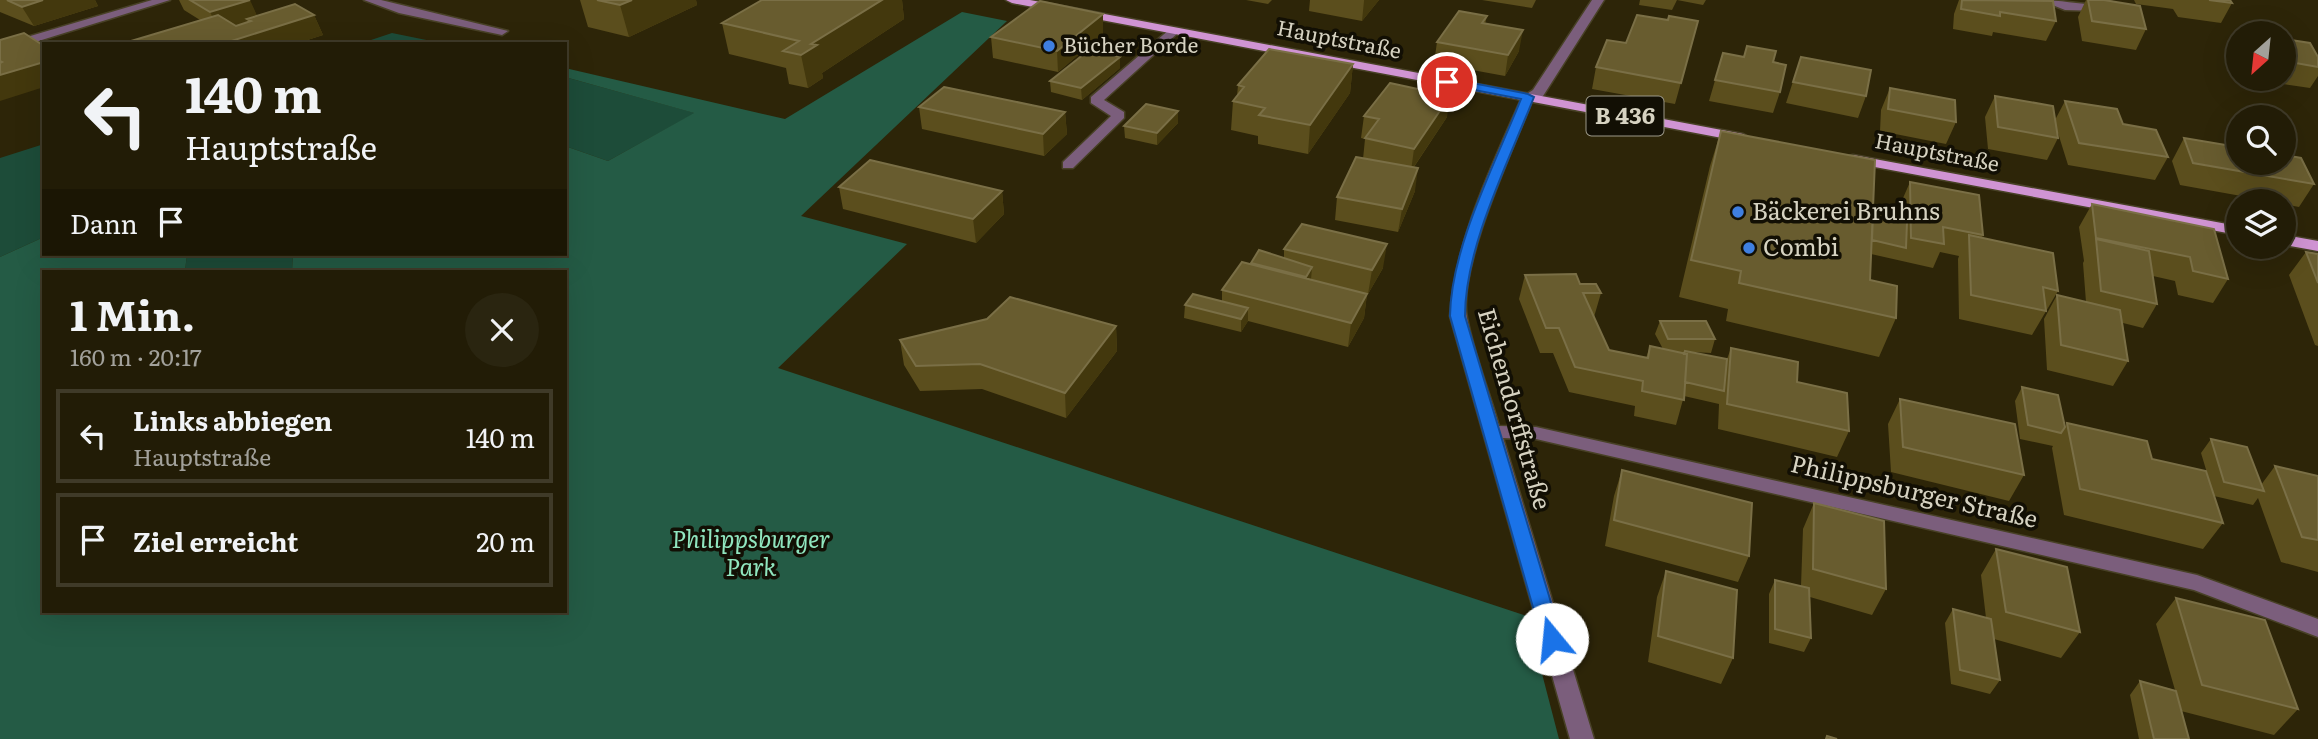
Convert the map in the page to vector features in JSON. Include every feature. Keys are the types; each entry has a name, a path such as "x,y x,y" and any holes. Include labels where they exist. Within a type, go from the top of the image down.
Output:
{"main road":[{"name":"Hauptstraße","path":"1012,0 1760,142"},
{"name":"Hauptstraße","path":"1840,157 2226,229"},
{"path":"2296,242 2318,246"}],"street":[{"path":"0,49 164,0"},
{"path":"370,0 403,11 502,31"},
{"path":"1528,97 1538,93 1598,0"},
{"path":"2046,0 2065,7 2101,8 2106,2 2104,0"},
{"path":"1068,165 1119,115 1096,100 1174,31"},
{"name":"Eichendorffstraße","path":"1528,97 1469,246 1458,293 1458,316 1582,739"},
{"name":"Philippsburger Straße","path":"1492,432 1536,433 2197,583 2318,628"}],"green space":[{"name":"Philippsburger Park","path":"962,12 1007,21 801,216 907,244 778,368 1527,616 1559,739 0,739 0,257 42,238 42,256 187,256 185,270 42,270 42,613 567,613 567,270 292,270 293,256 567,256 567,147 608,161 694,113 567,78 567,68 785,119"},
{"path":"392,33 436,42 365,42"},
{"path":"567,78 695,113 608,161 567,147"},
{"path":"42,145 42,238 0,257 0,158"},
{"path":"187,256 293,256 292,270 185,270"}],"building":[{"path":"7,0 43,0 22,7"},
{"path":"190,0 250,0 210,12"},
{"path":"597,0 632,0 620,5"},
{"path":"762,0 882,0 811,44 817,45 801,55 783,51 799,41 722,23"},
{"path":"1962,0 2053,1 2056,21 1961,9"},
{"path":"2088,0 2140,6 2146,29 2092,21"},
{"path":"2209,0 2230,0 2232,3"},
{"path":"1040,1 1103,14 1057,51 991,37"},
{"path":"295,4 314,15 228,42 128,42 218,15 236,26 251,21 247,19"},
{"path":"1459,11 1487,16 1482,23 1523,30 1508,55 1437,42"},
{"path":"1637,15 1668,20 1669,16 1698,21 1681,83 1596,67 1607,40 1626,43"},
{"path":"24,33 42,45 42,63 0,75 0,40"},
{"path":"2296,41 2310,43 2318,57 2318,67 2296,63"},
{"path":"1747,46 1776,51 1773,62 1786,65 1780,92 1715,80 1723,53 1744,57"},
{"path":"1269,49 1353,64 1310,125 1259,115 1265,108 1233,101 1244,87 1238,85"},
{"path":"1089,50 1120,57 1081,88 1050,81"},
{"path":"1801,57 1871,70 1866,96 1793,82"},
{"path":"1390,83 1450,96 1414,149 1365,138 1379,119 1364,116"},
{"path":"944,87 1065,112 1043,134 919,107"},
{"path":"1890,88 1955,100 1956,122 1888,109"},
{"path":"1995,96 2053,106 2058,138 1998,127"},
{"path":"2065,101 2117,109 2123,124 2156,130 2168,157 2079,143"},
{"path":"1146,104 1178,111 1157,133 1124,126"},
{"path":"1721,131 1875,160 1870,280 1897,286 1896,318 1739,283 1741,271 1691,260"},
{"path":"2184,138 2226,145 2226,169 2193,163"},
{"path":"1356,157 1418,168 1402,209 1337,197"},
{"path":"2296,157 2301,158 2314,184 2262,175 2296,175"},
{"path":"870,160 1002,191 973,219 839,187"},
{"path":"1910,182 1979,195 1983,235 1943,227 1944,244 1911,238"},
{"path":"2092,204 2214,229 2228,279 2193,271 2190,257 2096,238"},
{"path":"1873,215 1907,222 1906,248 1872,240"},
{"path":"1302,224 1387,244 1372,270 1284,249"},
{"path":"1969,235 2053,253 2058,291 2043,287 2046,311 1971,295"},
{"path":"2096,239 2149,251 2157,304 2101,291"},
{"path":"1259,250 1312,267 1306,277 1251,263"},
{"path":"2306,252 2318,254 2318,283"},
{"path":"1242,262 1367,294 1351,323 1222,290"},
{"path":"1576,274 1580,284 1596,284 1601,293 1583,293 1609,350 1648,358 1650,346 1687,354 1684,400 1642,391 1643,381 1575,367 1559,328 1546,328 1525,275"},
{"path":"1193,294 1248,308 1241,319 1185,305"},
{"path":"2057,295 2120,310 2128,361 2061,345"},
{"path":"1010,297 1116,326 1065,393 980,364 916,366 900,340 987,319"},
{"path":"1660,321 1706,321 1715,339 1668,339"},
{"path":"1731,348 1798,362 1797,382 1847,393 1849,431 1727,404"},
{"path":"1685,351 1727,359 1724,391 1685,382"},
{"path":"2022,387 2058,395 2065,427 2061,433 2028,425"},
{"path":"1900,399 2015,424 2024,475 1903,447"},
{"path":"2067,423 2147,441 2152,459 2206,471 2223,523 2080,489"},
{"path":"2211,439 2247,447 2264,491 2224,482"},
{"path":"2275,466 2318,476 2318,540 2302,537"},
{"path":"1622,470 1752,503 1749,556 1614,520"},
{"path":"1814,503 1884,521 1886,589 1813,569"},
{"path":"1996,549 2067,567 2080,632 2006,612"},
{"path":"1666,571 1737,590 1733,658 1658,636"},
{"path":"1775,580 1809,588 1811,638 1775,629"},
{"path":"2176,598 2265,620 2298,709 2202,685"},
{"path":"1953,609 1991,619 2000,680 1960,670"},
{"path":"2140,681 2176,691 2189,739 2154,739"}],"place":[{"name":"Bücher Borde","path":"1049,46"},
{"name":"Bäckerei Bruhns","path":"1738,212"},
{"name":"Combi","path":"1749,248"}],"route":[{"path":"1447,82 1528,97 1469,246 1458,293 1458,316 1552,639"}]}
